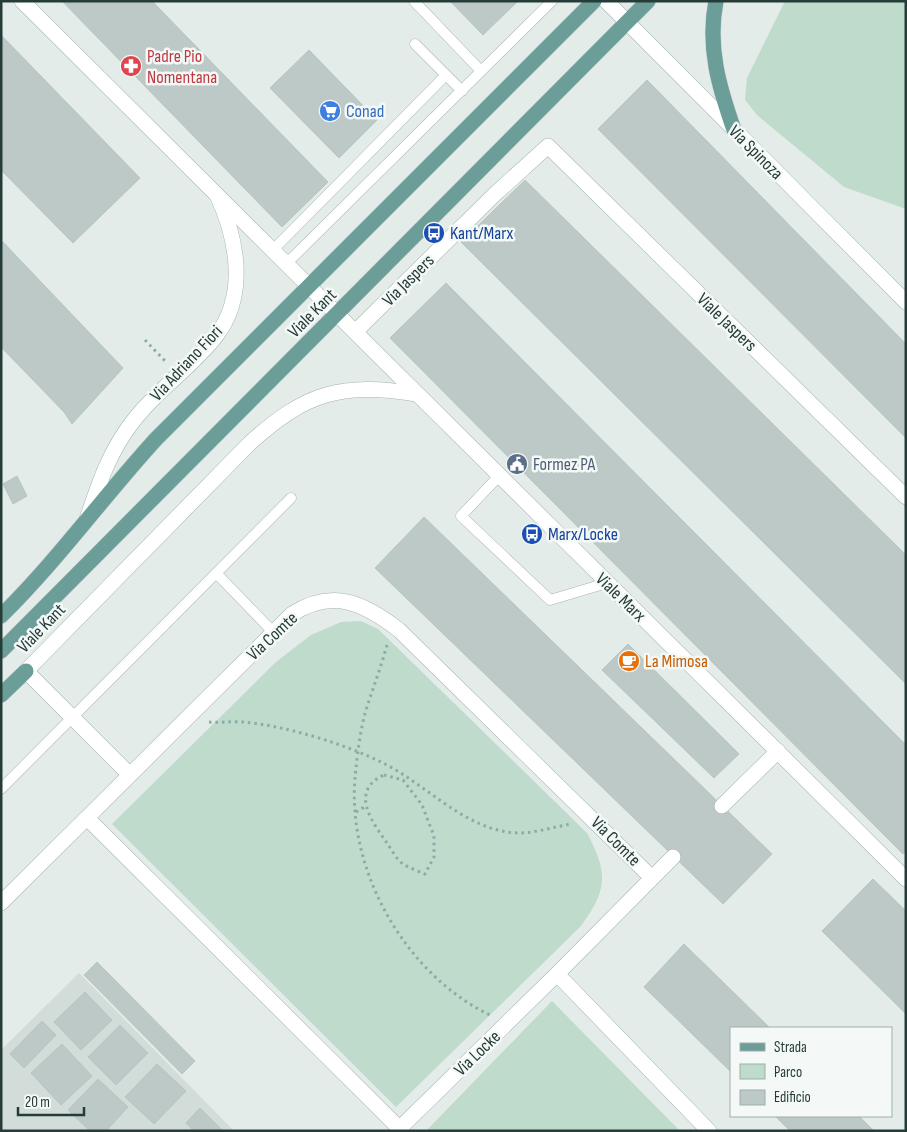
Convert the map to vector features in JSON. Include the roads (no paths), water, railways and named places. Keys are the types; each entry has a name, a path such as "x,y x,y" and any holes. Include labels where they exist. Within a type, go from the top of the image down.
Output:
{"main road":[{"name":"Viale Kant","path":"1,616 41,575 156,439 594,1"},
{"name":"Viale Kant","path":"1,651 648,1"},
{"path":"716,1 713,57 720,89 734,130"},
{"path":"1,695 26,671"}],"street":[{"name":"Via Adriano Fiori","path":"22,1 337,315"},
{"name":"Via Spinoza","path":"606,1 906,302"},
{"name":"Via Jaspers","path":"355,332 494,195 548,146"},
{"name":"Viale Jaspers","path":"548,146 906,497"},
{"name":"Via Adriano Fiori","path":"87,519 104,469 120,439 140,412 219,332 234,295 236,253 229,225 217,195"},
{"name":"Viale Marx","path":"337,315 778,750 906,879"},
{"name":"Viale Kant","path":"26,671 250,443 290,410 309,400 348,390 381,389 417,394"},
{"name":"Via Comte","path":"1,903 274,633 302,608 326,600 351,602 372,611 392,625 652,877"},
{"path":"26,671 130,775"},
{"path":"722,806 778,750"},
{"path":"87,818 398,1130"},
{"name":"Via Locke","path":"398,1130 507,1024 673,856"},
{"path":"557,974 709,1131"}],"lane":[{"path":"414,1 481,72"},
{"path":"286,264 552,1"},
{"path":"415,44 462,91"},
{"path":"272,250 446,75"},
{"path":"499,476 462,516 550,600 607,583"},
{"path":"1,789 291,498"},
{"path":"216,573 274,633"}],"tunnel":[{"path":"673,857 722,806"}],"place":[{"name":"Padre Pio Nomentana","path":"131,66"},
{"name":"Conad","path":"330,111"},
{"name":"Kant/Marx","path":"434,233"},
{"name":"Formez PA","path":"517,464"},
{"name":"Marx/Locke","path":"532,534"},
{"name":"La Mimosa","path":"629,661"}]}
